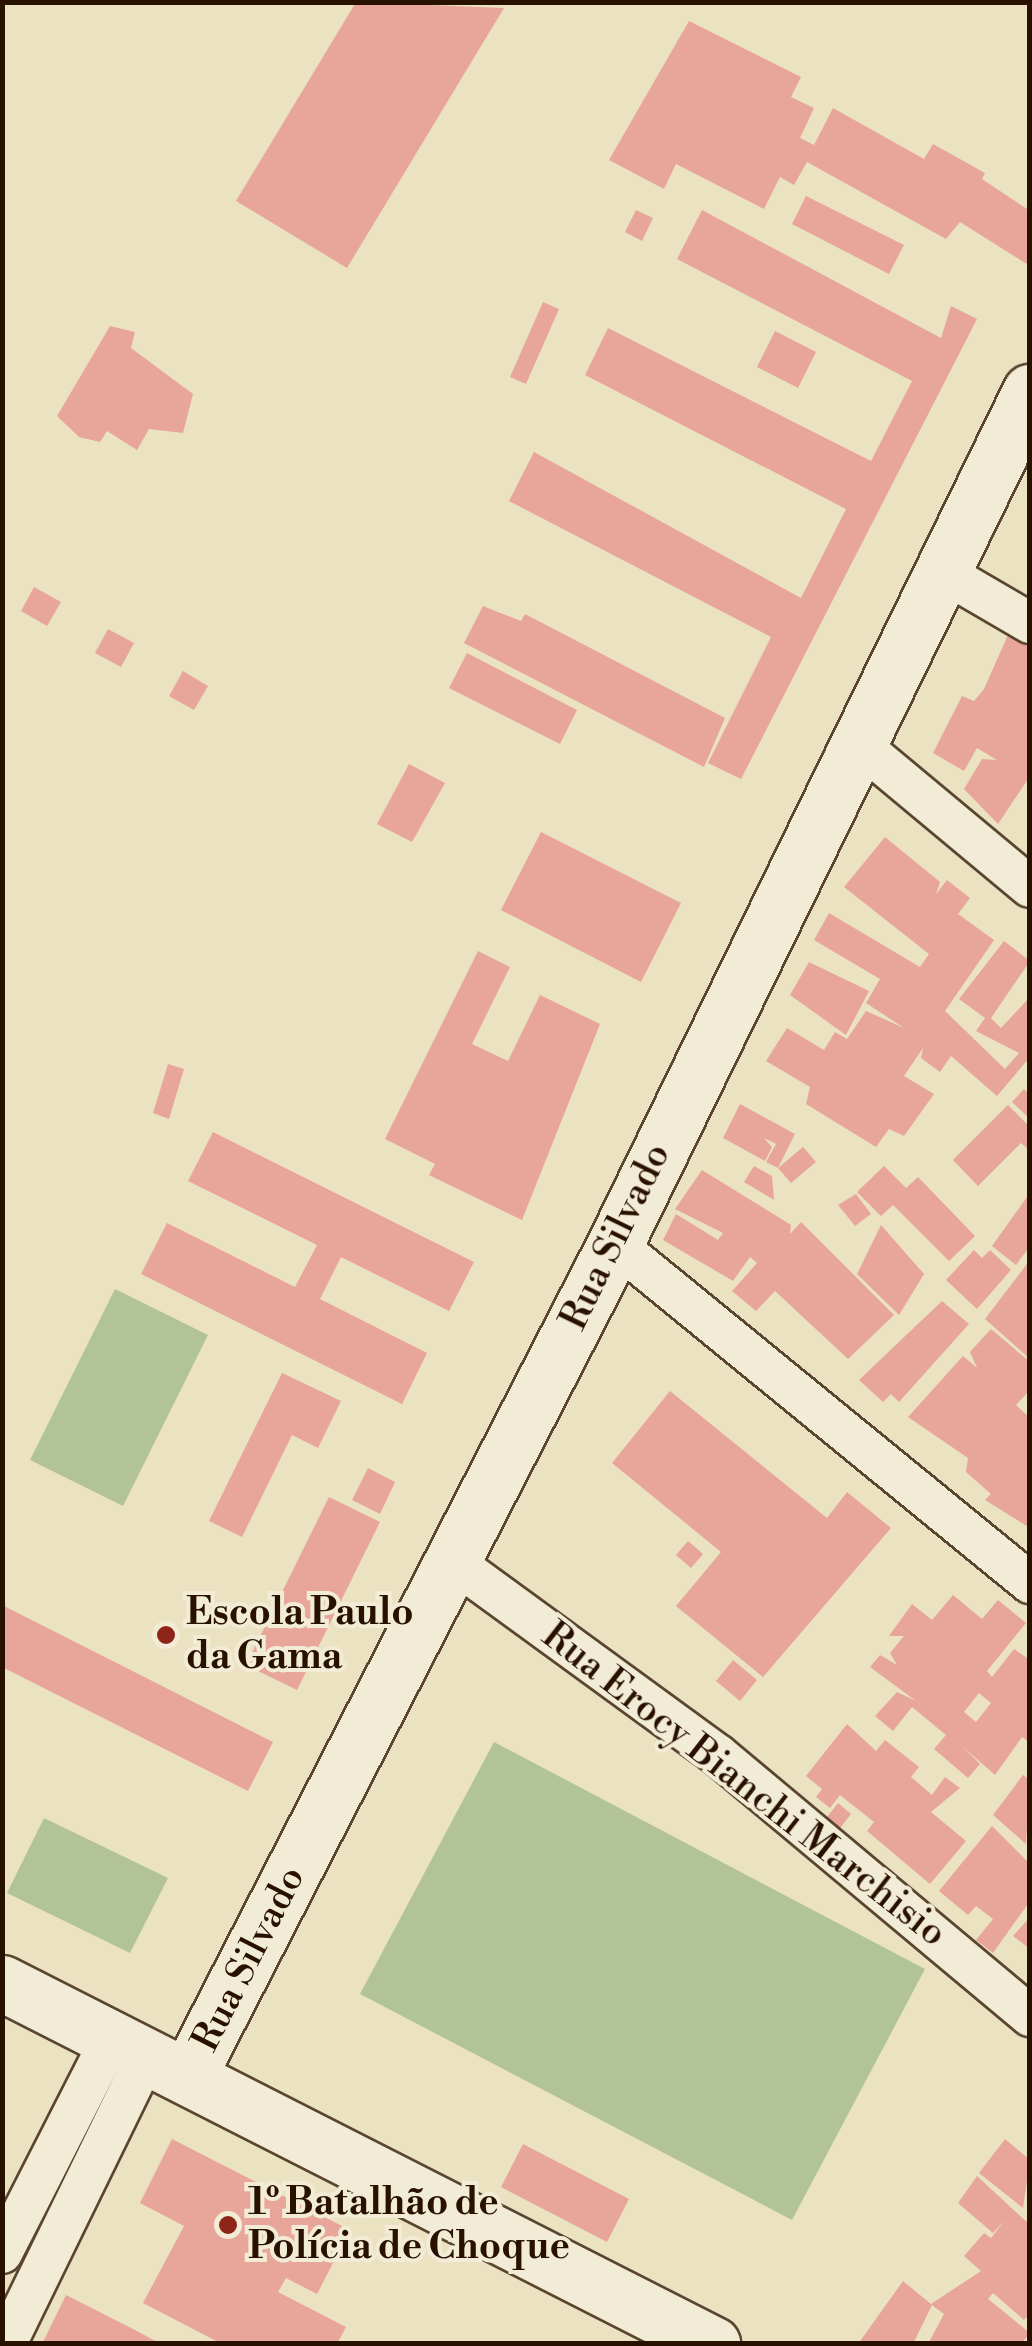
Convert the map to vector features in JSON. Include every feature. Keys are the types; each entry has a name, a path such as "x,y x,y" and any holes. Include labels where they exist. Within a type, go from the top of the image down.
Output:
{"street":[{"name":"Rua Silvado","path":"6,2344 149,2056 452,1561 614,1244 1030,392"},
{"path":"941,570 1030,622"},
{"path":"856,742 1030,887"},
{"path":"614,1244 1030,1583"},
{"name":"Rua Erocy Bianchi Marchisio","path":"452,1561 718,1755 1030,2016"},
{"path":"2,1983 712,2344"},
{"name":"Rua Silvado","path":"7,2244 70,2124 149,2056"},
{"path":"70,2124 107,2141"},
{"path":"7,2244 53,2253"}],"green space":[{"path":"115,1289 208,1335 123,1506 30,1460"},
{"path":"494,1742 925,1969 792,2220 360,1994"},
{"path":"44,1818 168,1878 130,1953 7,1893"}],"building":[{"path":"356,2 504,8 347,268 236,201"},
{"path":"689,21 801,77 791,97 814,108 800,138 814,145 833,108 924,159 933,144 985,173 982,179 1030,211 1030,266 960,222 946,239 807,162 794,185 780,177 764,209 676,164 664,189 609,160"},
{"path":"806,196 904,245 889,274 792,224"},
{"path":"636,210 653,218 642,241 625,232"},
{"path":"702,210 941,338 951,306 977,319 741,779 708,763 771,637 509,501 534,452 801,598 846,509 585,375 608,328 871,461 912,381 677,259"},
{"path":"543,302 559,309 526,384 510,377"},
{"path":"110,326 135,332 131,348 193,394 183,433 149,429 137,450 107,431 100,442 79,437 57,416"},
{"path":"775,331 816,352 798,388 757,367"},
{"path":"34,587 61,602 47,626 21,611"},
{"path":"483,606 521,621 525,614 725,718 704,767 464,643"},
{"path":"1011,628 1030,639 1030,776 998,824 964,789 982,759 997,760 977,748 964,771 933,753 962,696 974,701 984,689"},
{"path":"108,629 134,643 121,667 95,653"},
{"path":"467,653 577,710 560,744 449,688"},
{"path":"183,671 208,686 194,710 169,696"},
{"path":"409,764 445,783 412,842 377,824"},
{"path":"541,832 681,903 641,982 501,910"},
{"path":"885,837 940,882 936,894 947,880 970,898 958,914 994,940 945,1011 1005,1069 1019,1053 976,1031 985,1018 959,999 1004,941 1030,961 991,1018 1001,1028 1030,997 1030,1057 997,1096 951,1056 940,1072 921,1058 923,1048 904,1076 934,1094 904,1136 889,1129 876,1147 806,1104 810,1087 766,1061 787,1028 824,1050 835,1032 847,1039 866,1011 904,1028 866,1003 880,979 814,940 829,913 920,967 929,954 844,887"},
{"path":"478,951 510,967 472,1044 508,1061 540,995 600,1024 522,1220 429,1175 435,1164 385,1139"},
{"path":"809,962 869,991 846,1035 790,995"},
{"path":"168,1064 184,1069 169,1119 153,1113"},
{"path":"1024,1089 1030,1095 1030,1119 1012,1102"},
{"path":"740,1104 795,1134 778,1168 766,1162 776,1144 764,1138 772,1147 765,1161 723,1138"},
{"path":"1008,1105 1030,1127 1030,1151 1021,1143 978,1186 953,1160"},
{"path":"213,1132 474,1262 449,1311 341,1257 320,1299 427,1353 402,1404 141,1274 167,1223 295,1287 317,1245 188,1181"},
{"path":"803,1147 816,1162 791,1183 778,1168"},
{"path":"754,1166 772,1176 774,1200 744,1182"},
{"path":"884,1166 906,1188 918,1177 975,1236 949,1261 893,1205 881,1216 857,1192"},
{"path":"702,1170 791,1225 790,1234 801,1222 894,1315 848,1359 775,1291 756,1311 732,1291 757,1263 750,1257 733,1281 663,1240 676,1214 718,1240 723,1233 675,1209"},
{"path":"856,1194 871,1214 855,1226 838,1205"},
{"path":"1027,1197 1030,1246 1016,1265 992,1246"},
{"path":"881,1225 924,1274 899,1315 857,1274"},
{"path":"974,1250 982,1258 990,1250 1011,1270 977,1309 946,1280"},
{"path":"1030,1260 1030,1359 985,1319"},
{"path":"942,1301 969,1324 899,1402 891,1394 883,1402 859,1380"},
{"path":"991,1329 1030,1362 1030,1390 1016,1405 1030,1418 1030,1528 985,1500 991,1494 966,1472 968,1458 908,1417 963,1356 977,1368 970,1352"},
{"path":"282,1373 341,1401 318,1448 292,1435 242,1537 209,1521"},
{"path":"670,1391 827,1518 847,1492 891,1528 763,1677 676,1606 721,1552 612,1463"},
{"path":"368,1468 395,1482 380,1514 352,1500"},
{"path":"329,1497 380,1522 297,1690 246,1665"},
{"path":"688,1541 703,1554 691,1568 676,1555"},
{"path":"953,1595 982,1619 998,1600 1026,1623 987,1671 992,1677 1014,1649 1030,1660 1030,1743 1022,1737 995,1775 963,1747 980,1764 968,1778 934,1749 946,1735 912,1707 893,1731 875,1716 897,1692 916,1701 870,1667 880,1655 897,1665 890,1653 904,1636 889,1636 912,1604 932,1620","holes":["979,1693 991,1703 976,1722 964,1712"]},
{"path":"2,1605 273,1742 248,1791 2,1667"},
{"path":"733,1660 757,1680 740,1701 716,1681"},
{"path":"847,1724 876,1751 885,1740 919,1767 911,1777 932,1795 945,1777 960,1788 931,1812 966,1841 930,1884 867,1831 874,1822 840,1795 830,1808 816,1797 822,1789 806,1776"},
{"path":"1023,1775 1030,1780 1026,1844 993,1815"},
{"path":"838,1803 851,1814 830,1841 816,1831"},
{"path":"992,1826 1030,1864 1030,1901 993,1953 976,1940 993,1919 976,1906 968,1915 939,1891"},
{"path":"1030,1917 1030,1949 1013,1936"},
{"path":"172,2139 350,2230 317,2294 286,2278 278,2292 346,2327 337,2344 222,2344 143,2303 184,2226 140,2203"},
{"path":"1005,2139 1030,2160 1023,2208 979,2173"},
{"path":"523,2144 629,2199 607,2242 501,2187"},
{"path":"977,2176 1030,2225 1030,2313 1024,2320 993,2293 988,2299 1030,2333 1021,2344 928,2344 944,2314 932,2305 913,2344 858,2344 903,2281 931,2304 981,2271 964,2256 984,2233 991,2238 1005,2220 993,2233 958,2203"},
{"path":"66,2295 137,2331 161,2344 42,2344"}],"place":[{"name":"Escola Paulo da Gama","path":"166,1635"},
{"name":"1º Batalhão de Polícia de Choque","path":"228,2225"}]}
